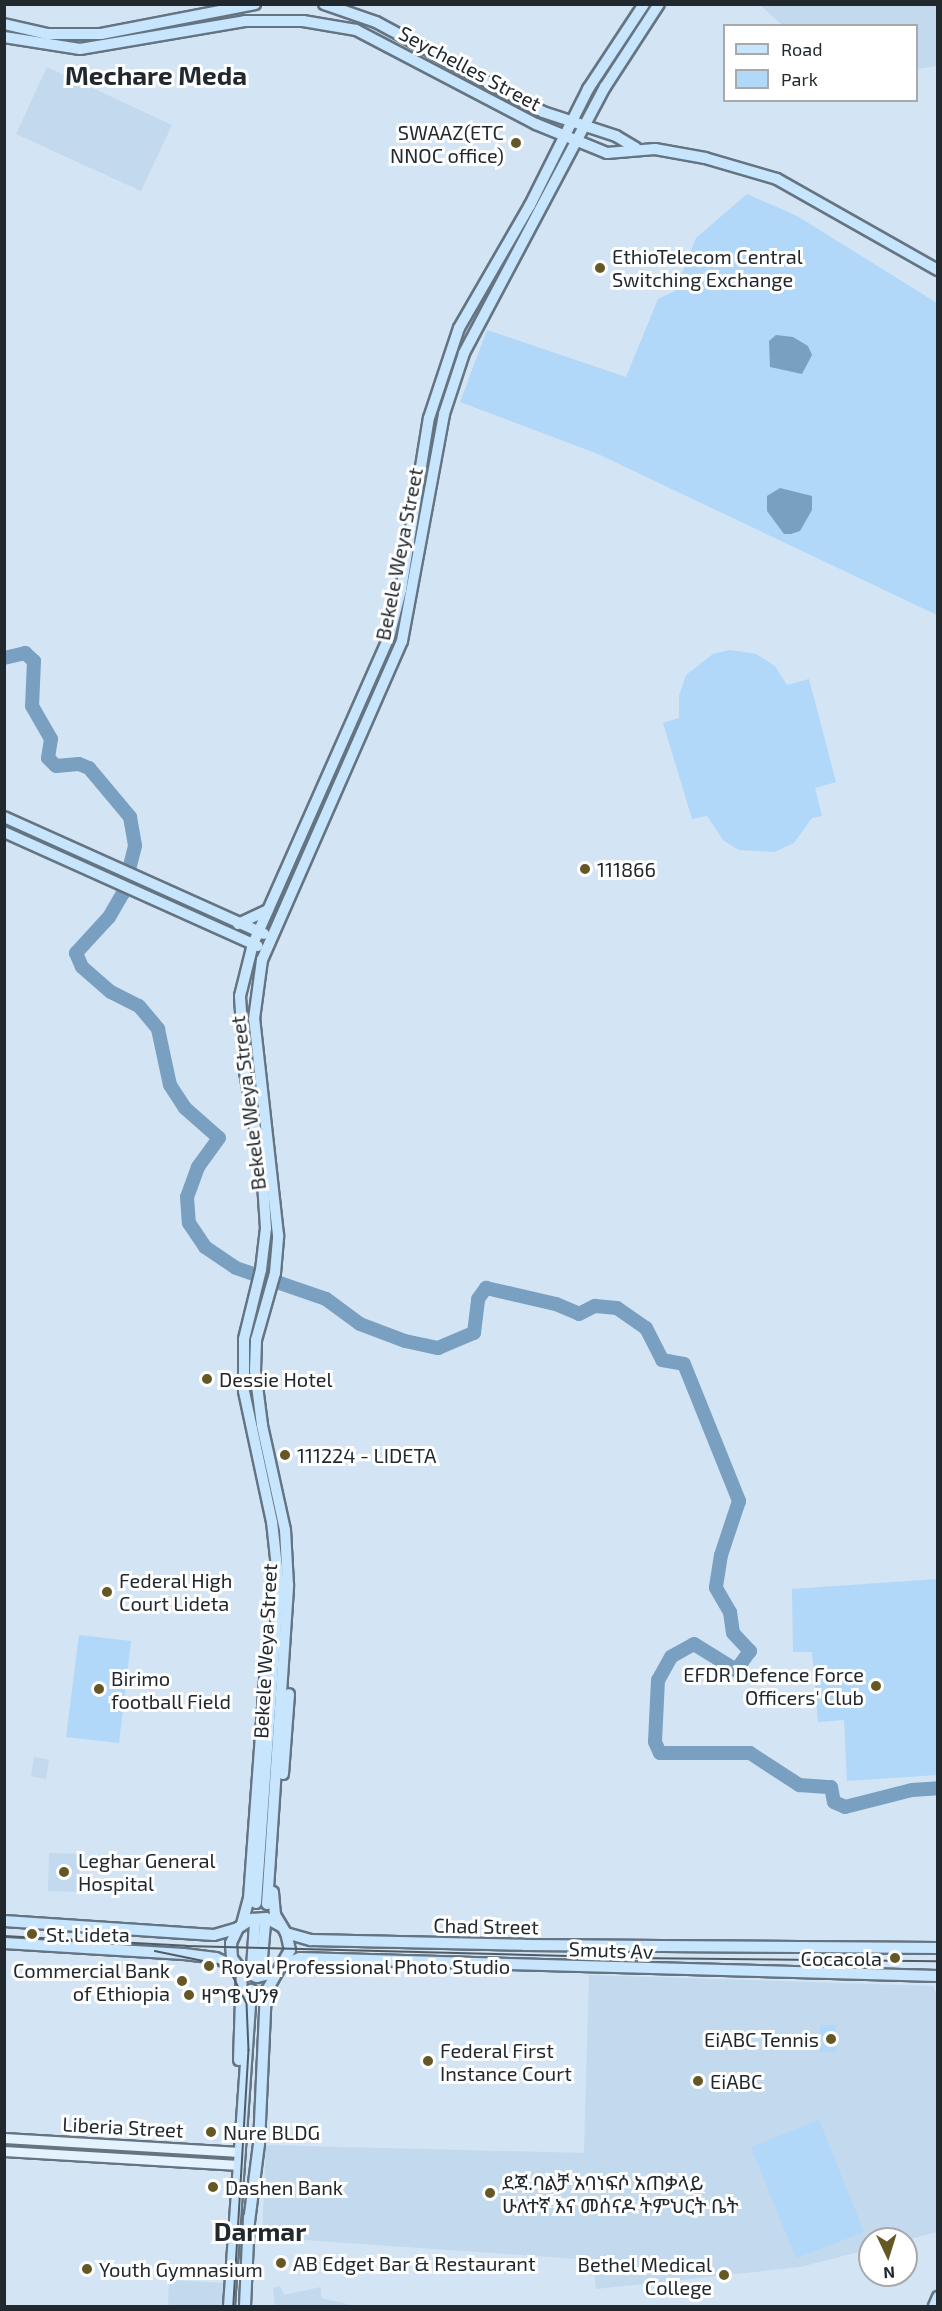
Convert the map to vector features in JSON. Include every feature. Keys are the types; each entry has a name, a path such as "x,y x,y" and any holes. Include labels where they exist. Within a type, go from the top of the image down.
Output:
{"main road":[{"path":"4,24 47,34 101,34 255,4"},
{"name":"Seychelles Street","path":"324,4 376,22 510,96 636,148"},
{"path":"281,1968 257,1977 230,1947 249,1898 266,1667 273,1654 278,1557 244,1391 244,1339 260,1274 264,1191 240,1020 248,960 258,932 375,676 401,590 429,418 443,366 459,328 530,205 570,121 644,4"},
{"name":"Bekele Weya Street","path":"273,1654 262,1904 286,1652 288,1556 255,1370 256,1340 274,1277 277,1193 254,1019 265,949 387,683 412,601 448,395 476,326 605,87 659,4"},
{"name":"Seychelles Street","path":"4,37 80,49 245,21 327,24 386,43 577,141 607,153 636,148"},
{"path":"636,148 705,158 777,178 938,270"},
{"path":"375,676 387,683"},
{"path":"4,817 238,924 270,936"},
{"path":"4,832 265,949"},
{"path":"238,924 268,910"},
{"path":"231,934 248,960"},
{"path":"249,2222 259,2144 266,1992 290,1950 285,1931 275,1915 273,1896 287,1739 290,1667 286,1652"},
{"path":"4,1921 214,1935 262,1918 285,1931"},
{"path":"240,2146 237,2089 248,1968 260,1924"},
{"name":"Chad Street","path":"285,1931 311,1940 524,1946 938,1948"},
{"path":"4,1943 184,1954 216,1958 248,1968"},
{"name":"Smuts Av","path":"281,1968 300,1958 938,1976"},
{"path":"229,2307 240,2146 256,1991 245,2307"},
{"path":"934,2307 938,2297"}],"street":[{"name":"Liberia Street","path":"4,2138 240,2146"},
{"name":"Liberia Street","path":"4,2151 239,2165"}],"shaded area":[{"path":"760,5 937,5 937,66 918,69 918,24 781,24"},
{"path":"47,67 172,125 141,191 16,134"},
{"path":"776,335 793,337 808,346 812,355 802,374 770,367 769,341"},
{"path":"780,488 812,496 812,510 800,531 784,534 767,511 767,496"},
{"path":"34,1757 49,1760 46,1779 31,1776"},
{"name":"Leghar General Hospital","path":"49,1853 80,1854 79,1892 48,1891"},
{"path":"589,1975 933,1986 938,1998 937,2232 918,2237 918,2227 858,2227 858,2252 800,2267 596,2289 593,2260 262,2237 266,2145 584,2153"},
{"path":"169,2280 225,2283 224,2306 168,2306"},
{"path":"280,2286 284,2295 321,2287 321,2298 356,2306 275,2306 273,2288"}],"green space":[{"path":"747,194 797,216 937,303 937,615 598,454 460,402 487,330 626,377 658,299 675,291 696,238"},
{"path":"730,650 756,654 775,666 787,685 809,679 836,782 815,788 822,816 812,818 794,843 774,852 739,850 724,841 707,816 692,819 663,723 679,718 679,696 686,675 713,654"},
{"name":"EFDR Defence Force Officers' Club","path":"937,1579 937,1775 847,1781 844,1720 818,1722 812,1652 793,1652 792,1589"},
{"name":"Birimo football Field","path":"79,1635 131,1641 119,1743 66,1737"},
{"name":"EiABC Tennis","path":"820,2025 836,2025 836,2052 820,2052 820,2043 827,2037 820,2035"},
{"path":"819,2120 862,2227 858,2227 858,2234 796,2258 751,2147"}],"waterway":[{"path":"4,658 25,653 34,661 32,706 51,739 48,758 56,766 79,764 89,768 130,817 135,846 123,893 109,917 76,953 82,967 111,992 139,1006 158,1029 170,1085 185,1108 219,1138 198,1167 187,1197 189,1223 205,1247 236,1268 326,1299 360,1324 405,1341 438,1348 474,1333 478,1299 486,1288 556,1304 579,1314 595,1306 617,1308 646,1328 662,1360 684,1364 739,1501 721,1555 716,1588 730,1612 733,1633 750,1651 736,1670 694,1644 671,1657 658,1680 655,1742 660,1753 750,1753 799,1785 831,1787 834,1802 845,1807 912,1790 938,1788"}],"tunnel":[{"path":"260,1991 261,1969"}],"tram line":[{"path":"4,1936 186,1946 632,1958 938,1961"},
{"path":"155,1951 218,1964 233,1976 247,2003 249,2050 234,2306"}],"place":[{"name":"SWAAZ(ETC NNOC office)","path":"516,143"},
{"name":"EthioTelecom Central Switching Exchange","path":"600,268"},
{"name":"111866","path":"585,869"},
{"name":"Dessie Hotel","path":"207,1379"},
{"name":"111224 - LIDETA","path":"285,1455"},
{"name":"Federal High Court Lideta","path":"107,1592"},
{"name":"EFDR Defence Force Officers' Club","path":"876,1686"},
{"name":"Birimo football Field","path":"99,1689"},
{"name":"Leghar General Hospital","path":"64,1872"},
{"name":"St. Lideta","path":"32,1934"},
{"name":"Cocacola","path":"895,1958"},
{"name":"Royal Professional Photo Studio","path":"209,1966"},
{"name":"Commercial Bank of Ethiopia","path":"182,1981"},
{"name":"ዛግዌ ህንፃ","path":"189,1995"},
{"name":"EiABC Tennis","path":"831,2039"},
{"name":"Federal First Instance Court","path":"428,2061"},
{"name":"EiABC","path":"698,2081"},
{"name":"Nure BLDG","path":"211,2132"},
{"name":"Dashen Bank","path":"213,2187"},
{"name":"ደጃ.ባልቻ አባነፍሶ አጠቃላይ ሁለተኛ እና መሰናዶ ትምህርት ቤት","path":"490,2193"},
{"name":"AB Edget Bar & Restaurant","path":"281,2263"},
{"name":"Youth Gymnasium","path":"87,2269"},
{"name":"Bethel Medical College","path":"724,2275"}],"district":[{"name":"Mechare Meda","path":"156,75"},
{"name":"Darmar","path":"260,2231"}]}
